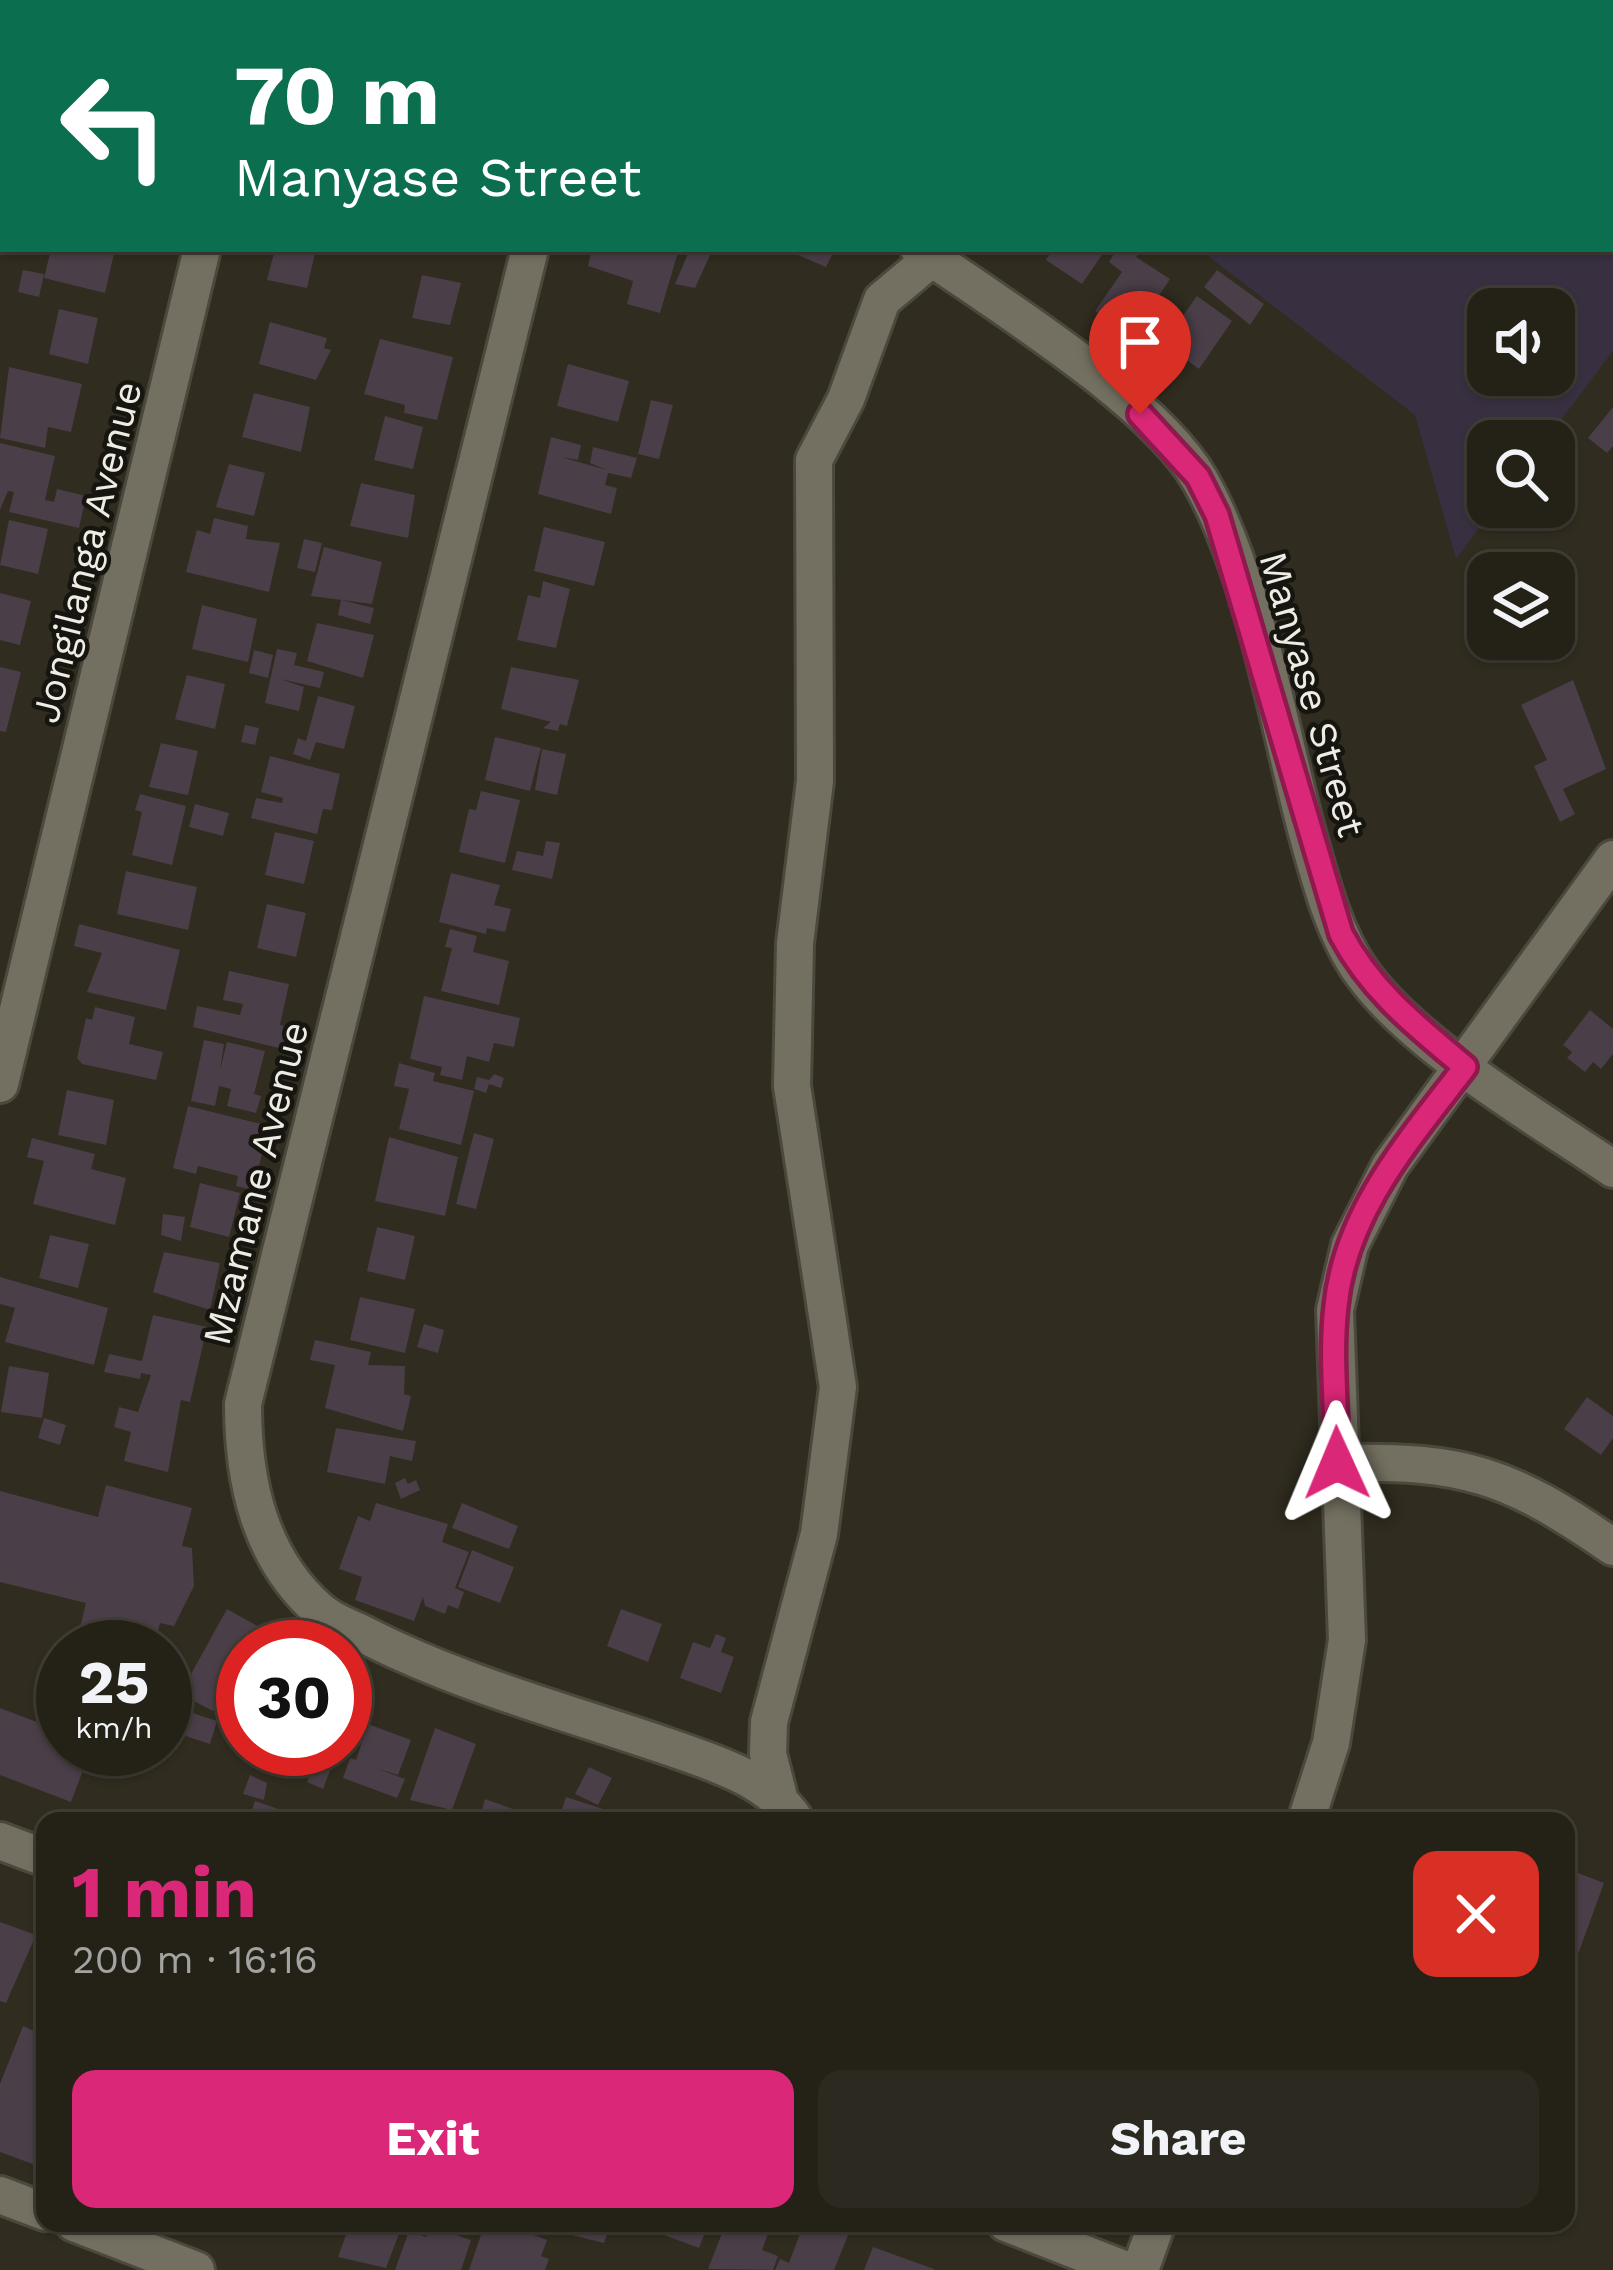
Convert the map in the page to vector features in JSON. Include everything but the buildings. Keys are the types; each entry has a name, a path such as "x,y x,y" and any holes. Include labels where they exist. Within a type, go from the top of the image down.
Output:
{"street":[{"name":"Jongilanga Avenue","path":"0,1084 9,1011 201,252"},
{"name":"Mzamane Avenue","path":"529,252 243,1404 243,1463 260,1524 287,1575 322,1613 406,1656 694,1756 787,1807"},
{"path":"787,1807 768,1754 769,1722 819,1534 838,1387 791,1086 794,943 815,781 814,460 846,399 882,300 926,254"},
{"name":"Manyase Street","path":"926,254 1068,354 1140,414 1198,477 1238,573 1313,855 1341,934 1361,972 1383,997 1465,1067 1613,1169"},
{"path":"1309,1812 1338,1711 1347,1640 1335,1310 1350,1245 1390,1166 1613,859"},
{"path":"1337,1463 1411,1461 1501,1479 1539,1496 1613,1546"},
{"path":"0,1841 36,1855"},
{"path":"0,2194 36,2208"},
{"path":"97,2232 196,2270"},
{"path":"1029,2232 1126,2270"},
{"path":"1140,2270 1154,2232"}],"shaded area":[{"path":"1203,252 1613,252 1613,351 1561,420 1467,420 1467,528 1479,528 1456,559 1415,415"}],"route":[{"path":"1140,414 1177,449 1217,515 1238,573 1313,855 1341,934 1361,972 1383,997 1465,1067 1390,1166 1350,1245 1335,1310 1337,1463"}]}
